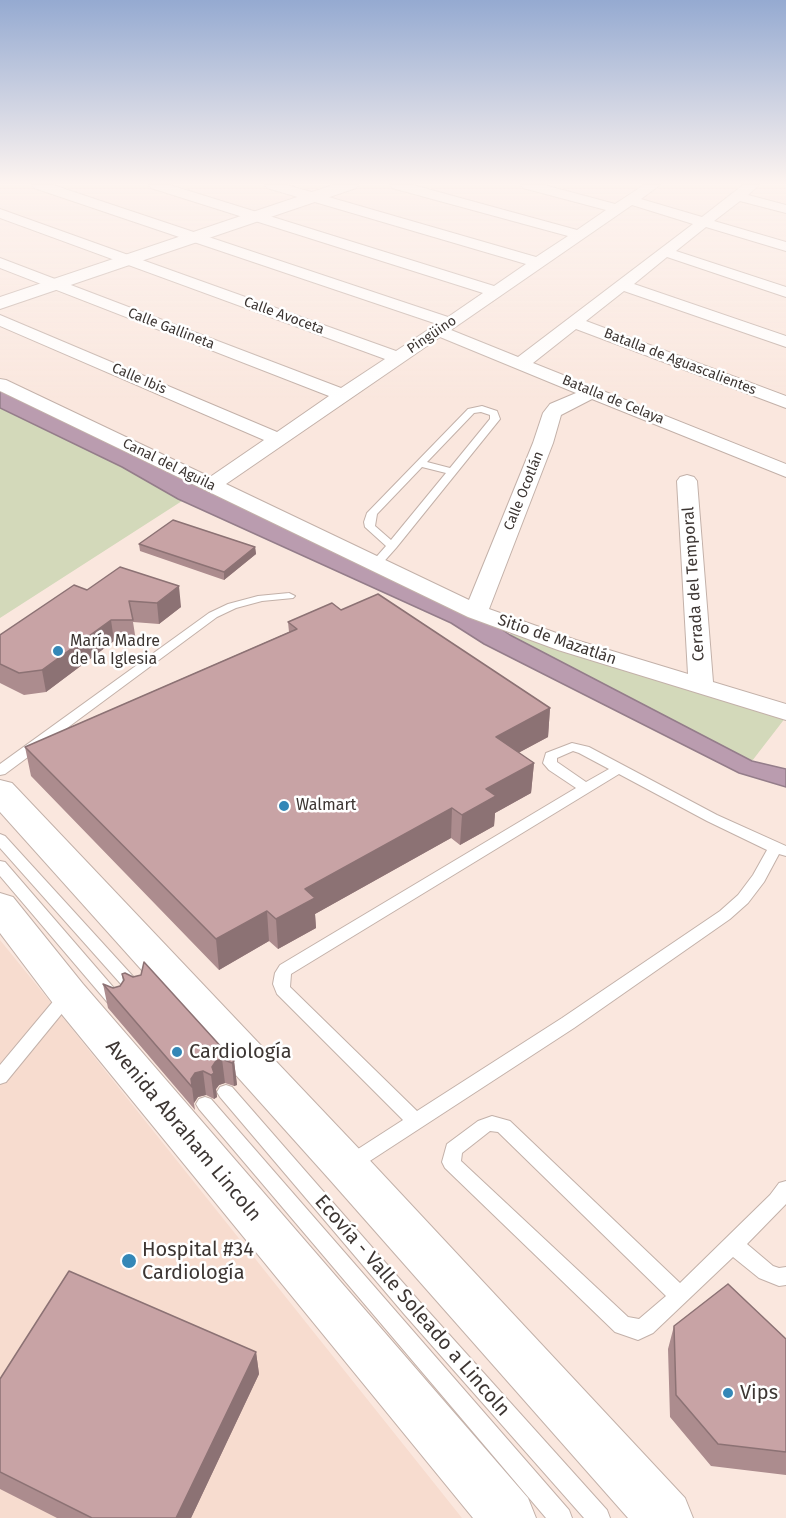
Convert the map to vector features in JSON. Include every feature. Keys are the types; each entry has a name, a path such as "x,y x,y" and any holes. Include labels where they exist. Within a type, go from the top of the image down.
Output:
{"main road":[{"path":"0,303 140,256"},
{"path":"0,791 346,1166 665,1518"},
{"name":"Avenida Abraham Lincoln","path":"0,906 69,995 508,1518"}],"street":[{"name":"Calle Avoceta","path":"117,256 398,358"},
{"name":"Batalla de Celaya","path":"247,256 445,327 521,363 786,471"},
{"path":"381,256 497,292"},
{"path":"514,256 539,263"},
{"name":"Pingüino","path":"211,485 549,256"},
{"path":"521,363 661,256"},
{"path":"678,256 786,292"},
{"name":"Calle Gallineta","path":"0,263 342,395"},
{"path":"622,285 786,342"},
{"name":"Calle Ibis","path":"0,320 278,439"},
{"name":"Batalla de Aguascalientes","path":"573,322 786,402"},
{"name":"Canal del Aguila","path":"0,384 337,547"},
{"name":"Calle Ocotlán","path":"476,612 543,442 552,413 557,408 593,392"},
{"name":"Cerrada del Temporal","path":"687,481 701,687"},
{"name":"Sitio de Mazatlán","path":"337,547 476,612 567,645 786,712"}],"lane":[{"path":"375,565 392,546 495,419 494,413 482,409 471,411 370,518 369,522 374,532 392,546"},
{"path":"420,463 452,472"},
{"path":"0,771 213,615 232,606 262,598 289,596"},
{"path":"346,1166 568,1023 725,915 743,899 780,849 578,748 565,749 551,756 550,763 586,788"},
{"path":"415,1121 283,990 281,984 283,973 294,963 618,769"},
{"path":"0,839 138,992"},
{"path":"0,866 118,1003"},
{"path":"0,1077 69,995"},
{"name":"Ecovía - Valle Soleado a Lincoln","path":"226,1092 412,1308 599,1518"},
{"path":"205,1104 561,1518"},
{"path":"680,1296 504,1126 492,1123 484,1126 453,1149 451,1161 455,1167 622,1325 638,1330 646,1326 680,1296 783,1200"},
{"path":"734,1245 766,1272 779,1277 786,1276"}],"shaded area":[{"path":"0,384 476,612 510,635 752,761 786,769 786,787 739,773 484,644 451,623 178,499 122,467 0,408"},
{"name":"Hospital #34 Cardiología","path":"0,940 52,1004 462,1518 0,1518"}],"green space":[{"path":"0,408 122,467 182,501 0,618"},
{"path":"514,627 786,717 752,761 510,635"}],"building":[{"path":"173,520 255,547 224,572 139,544"},
{"path":"120,567 179,586 157,603 129,601 133,620 111,620 42,670 19,673 0,664 0,635 74,585 87,590"},
{"name":"Walmart","path":"378,594 550,708 496,737 534,763 486,789 496,796 462,815 452,808 305,889 315,898 276,919 267,911 216,939 25,747 297,629 288,622 332,603 341,610"},
{"path":"144,962 234,1061 232,1063 222,1059 216,1061 212,1067 214,1073 211,1075 203,1071 195,1073 191,1079 192,1087 103,984 113,988 120,986 124,980 122,974 133,977 141,975"},
{"path":"69,1271 256,1352 176,1518 92,1518 0,1472 0,1379"},
{"name":"Vips","path":"728,1284 786,1339 786,1452 718,1444 676,1395 674,1326"}],"place":[{"name":"María Madre de la Iglesia","path":"58,651"},
{"name":"Walmart","path":"284,806"},
{"name":"Cardiología","path":"177,1052"},
{"name":"Hospital #34 Cardiología","path":"129,1261"},
{"name":"Vips","path":"728,1393"}]}
